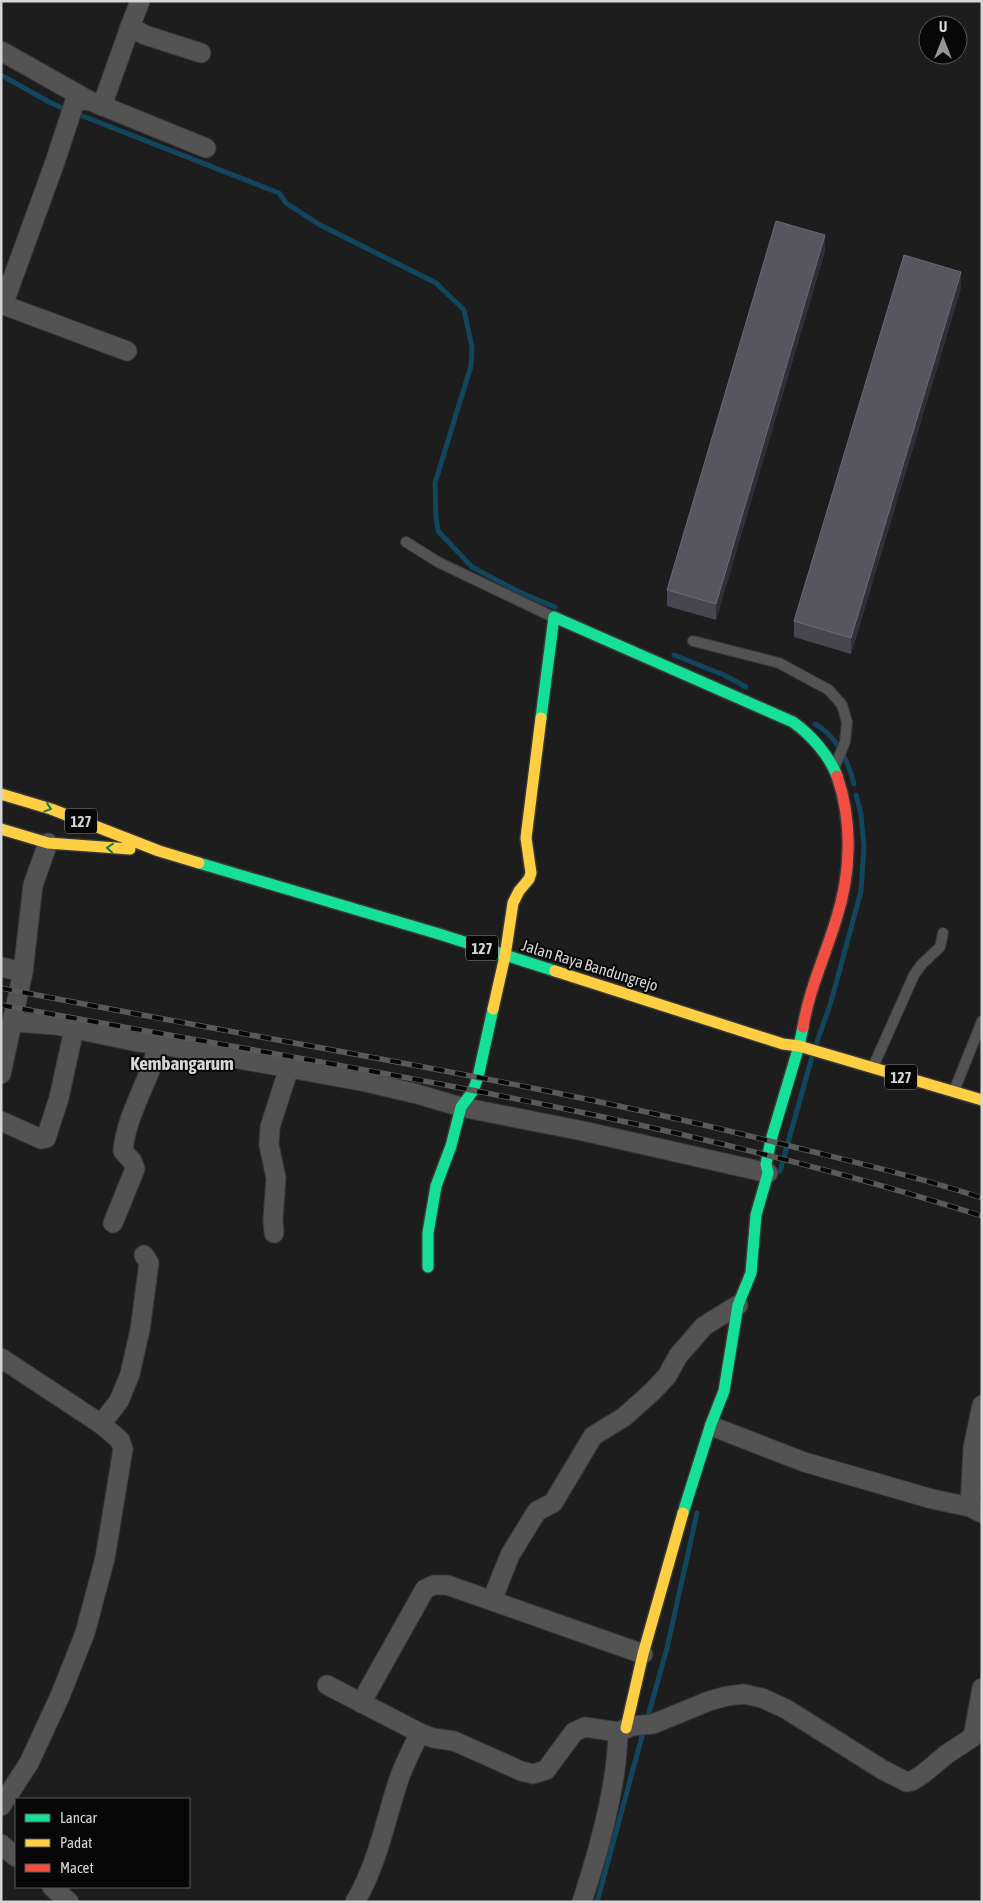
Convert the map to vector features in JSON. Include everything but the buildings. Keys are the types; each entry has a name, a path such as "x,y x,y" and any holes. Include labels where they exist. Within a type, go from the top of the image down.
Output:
{"street":[{"path":"127,351 2,304 55,162 84,106 130,27 140,1"},
{"path":"130,27 201,53"},
{"path":"1,51 84,106 206,148"},
{"path":"428,1267 428,1233 432,1202 451,1146 461,1107 474,1091 478,1077 505,956 513,903 519,890 529,879 531,873 526,838 554,617 793,722 808,733 836,766 844,797 849,858 837,918 807,1003 802,1047 771,1140 766,1164 768,1173 756,1215 751,1274 738,1305 724,1391 680,1522 643,1654 618,1753 611,1794 582,1902"},
{"name":"Jalan Raya Bandungrejo","path":"1,794 51,809 159,852 430,931 783,1044 802,1047 982,1100"},
{"name":"Jalan Raya Bandungrejo","path":"1,829 48,843 159,852"},
{"path":"1,1074 14,1022 23,972 33,885 48,843"},
{"path":"1,967 23,972"},
{"path":"14,1022 74,1028 138,1042 289,1068 417,1094 461,1107 575,1129 768,1173"},
{"path":"1,1121 42,1139 46,1138 59,1098 74,1028"},
{"path":"113,1223 135,1170 132,1161 123,1151 123,1144 134,1109 153,1061 157,1044"},
{"path":"274,1233 273,1219 276,1178 269,1145 270,1128 289,1068"},
{"path":"100,1424 119,1401 136,1354 149,1263 144,1254"},
{"path":"492,1600 510,1555 537,1511 553,1503 593,1436 624,1417 653,1391 667,1376 688,1343 704,1326 738,1305"},
{"path":"1,1358 100,1424 120,1440 123,1449 102,1568 85,1633 60,1696 29,1763 1,1806"},
{"path":"713,1425 736,1437 812,1465 976,1510 973,1448 982,1405"},
{"path":"361,1703 425,1589 441,1584 492,1600 643,1654"},
{"path":"326,1685 420,1734 454,1742 521,1772 533,1774 546,1770 574,1732 579,1729 589,1727 625,1728 653,1724 726,1696 744,1694 762,1698 786,1709 883,1770 907,1782 918,1777 948,1754 977,1738 982,1688"},
{"path":"356,1902 377,1852 398,1782 420,1734"},
{"path":"1,1844 15,1856"},
{"path":"53,1888 69,1902"}],"lane":[{"path":"406,542 438,562 554,617"},
{"path":"693,641 779,663 829,690 842,705 847,722 845,742 836,766"},
{"path":"872,1068 914,975 922,964 940,948 943,933"},
{"path":"954,1092 982,1021"}],"waterway":[{"path":"1,75 67,110"},
{"path":"75,113 279,193 286,203 320,225 436,283 464,310 472,347 471,366 435,483 438,531 472,567 519,592 555,607"},
{"path":"674,655 724,675 746,687"},
{"path":"815,724 830,735 835,742 845,758 854,784"},
{"path":"817,1042 831,1002 861,891 864,847 861,814 856,795"},
{"path":"780,1171 812,1057"},
{"path":"647,1720 667,1648 697,1513"},
{"path":"597,1902 644,1729"}],"railway":[{"path":"1,988 393,1061 588,1100 685,1121 857,1163 982,1198"},
{"path":"1,1005 372,1071 618,1120 740,1148 862,1180 982,1216"}],"traffic: fast":[{"path":"541,718 554,617 793,722 819,746 834,768 837,776"},
{"path":"199,863 439,934 555,971"},
{"path":"428,1267 428,1233 436,1186 451,1146 461,1107 473,1091 478,1077 493,1009"},
{"path":"683,1513 711,1424 724,1391 738,1305 751,1273 756,1215 768,1173 766,1164 771,1140 803,1027"}],"traffic: slow":[{"path":"493,1009 505,956 513,903 531,873 526,838 541,718"},
{"path":"1,794 51,809 159,851 199,863"},
{"path":"1,829 48,843 130,849"},
{"path":"555,971 783,1044 799,1046 982,1100"},
{"path":"626,1728 643,1654 683,1513"}],"traffic: jam":[{"path":"803,1027 809,1000 836,920 845,885 848,830 846,811 837,776"}],"district":[{"name":"Kembangarum","path":"182,1063"}]}
